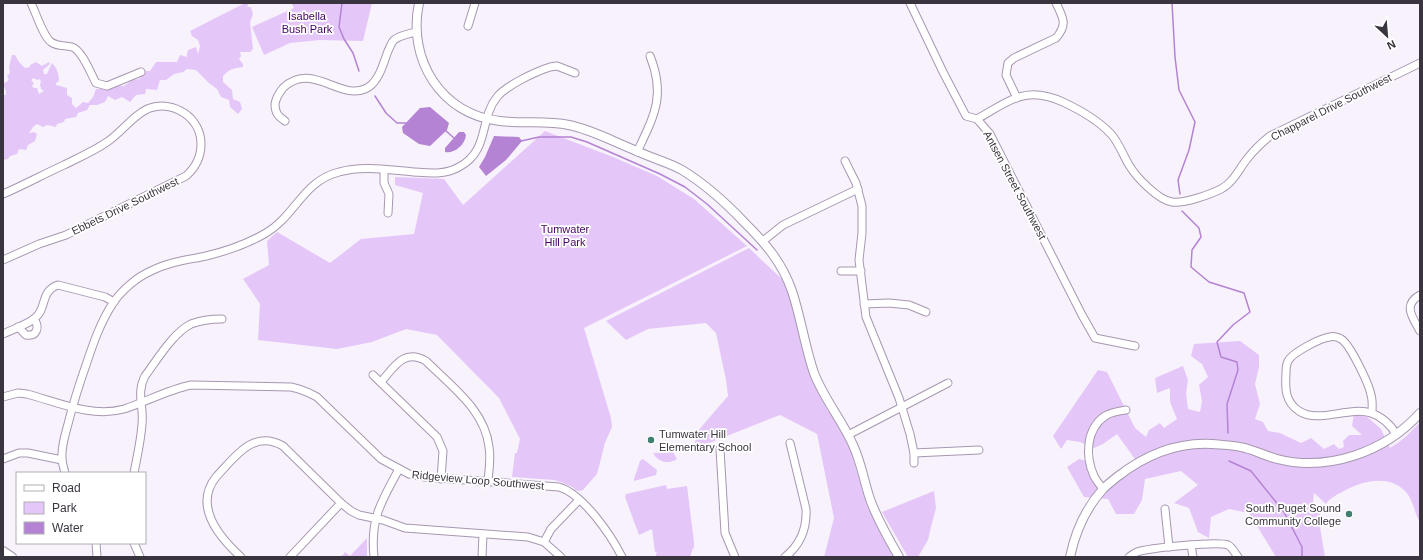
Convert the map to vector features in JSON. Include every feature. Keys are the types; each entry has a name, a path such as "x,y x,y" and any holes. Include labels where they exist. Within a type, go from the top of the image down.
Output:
{"street":[{"path":"31,3 50,41 60,46 70,46 76,48 82,55 96,83 107,86 141,72"},
{"path":"419,3 416,32 419,50 427,72 443,94 461,109 488,119 512,122 545,121 570,125 588,130 637,152 681,169 723,200 771,250 782,268 792,291 814,373 824,396 848,435 854,448 870,501 880,524 899,557"},
{"path":"468,26 475,3"},
{"name":"Antsen Street Southwest","path":"910,3 966,116 977,119 990,134 1095,338 1135,346"},
{"path":"1017,98 1006,75 1008,63 1014,58 1056,38 1061,32 1064,26 1063,19 1056,3"},
{"path":"285,122 278,116 275,110 276,99 286,85 295,81 311,78 349,90 363,90 371,86 377,78 392,43 404,34 416,32"},
{"path":"637,152 655,113 657,101 657,78 650,56"},
{"name":"Chapparel Drive Southwest","path":"977,119 1017,98 1030,94 1056,99 1085,113 1110,134 1119,144 1129,166 1146,186 1157,195 1172,202 1194,199 1223,189 1259,145 1270,136 1420,63"},
{"path":"65,472 62,460 63,445 72,407 98,329 114,302 141,276 157,268 226,250 255,239 269,231 290,213 307,190 323,178 337,172 350,170 384,170 446,173 461,167 476,153 481,143 493,104 498,96 515,84 550,67 557,66 574,73"},
{"name":"Ebbets Drive Southwest","path":"3,194 101,146 118,134 138,115 150,108 165,106 179,110 191,118 200,135 201,148 199,157 195,165 186,176 66,235 40,244 3,260"},
{"path":"845,161 858,189 862,206 862,233 859,260 866,317 902,407 910,434 914,453 914,463"},
{"path":"384,170 384,183 389,194 388,212"},
{"path":"763,241 783,226 858,189"},
{"path":"841,271 861,272"},
{"path":"3,334 34,319 38,315 49,290 58,285 105,297 114,302"},
{"path":"1420,295 1412,301 1410,310 1420,331"},
{"path":"864,304 889,303 909,305 926,312"},
{"path":"18,326 26,335 32,335 38,328 34,319"},
{"path":"134,472 142,423 140,391 145,376 175,337 191,324 205,320 222,319"},
{"path":"1372,413 1372,402 1369,387 1350,348 1342,339 1336,336 1324,338 1296,353 1288,361 1286,368 1286,393 1291,404 1303,414 1316,416 1354,412 1372,413 1392,427 1396,434"},
{"path":"380,382 401,360 406,357 413,356 426,361 470,404 483,424 490,448 488,481"},
{"path":"373,375 437,437 443,451 441,478"},
{"path":"848,435 948,383"},
{"name":"Ridgeview Loop Southwest","path":"3,397 18,393 27,394 72,407 107,411 122,409 178,388 191,385 291,387 308,391 317,397 381,459 399,470 417,476 559,487 571,492 607,530 622,557"},
{"path":"1103,489 1094,476 1090,462 1088,446 1092,432 1098,422 1106,415 1126,410"},
{"path":"1070,557 1077,533 1086,514 1103,489 1129,468 1145,458 1174,448 1198,444 1244,448 1277,459 1297,462 1324,462 1347,458 1368,450 1396,434 1420,413"},
{"path":"241,557 230,546 211,521 207,498 212,482 248,445 262,440 276,442 283,446 351,511 404,528 528,537 544,542 561,557"},
{"path":"785,557 794,549 802,534 806,517 806,509 790,443"},
{"path":"720,449 725,533 735,557"},
{"path":"914,453 979,450"},
{"path":"3,459 19,453 28,453 62,460"},
{"path":"374,557 373,536 375,519 384,496 399,470"},
{"path":"544,542 551,529 579,500"},
{"path":"290,557 341,503"},
{"path":"1165,509 1169,547"},
{"path":"482,557 483,534"},
{"path":"96,544 97,557"},
{"path":"134,544 140,557"},
{"path":"1191,545 1192,557"},
{"path":"1129,557 1138,551 1191,545 1228,545 1233,549 1238,557"},
{"path":"3,551 12,557"}],"green space":[{"path":"245,3 249,3 247,7 251,7 253,14 250,22 253,49 250,52 240,52 241,56 239,59 243,64 243,67 232,69 223,76 223,82 232,90 233,99 240,102 242,109 238,114 230,107 229,100 221,97 217,89 196,70 187,69 183,72 174,74 166,80 160,80 157,90 146,89 145,94 136,95 130,102 122,97 115,100 108,96 105,102 97,105 90,105 87,110 78,113 76,117 65,119 64,122 57,124 56,127 47,125 43,127 37,124 29,133 34,132 37,134 35,141 28,145 26,150 19,149 17,154 3,160 3,95 6,95 6,91 3,84 9,80 7,76 10,73 9,67 12,55 15,55 25,68 30,67 30,65 36,62 42,66 49,62 50,64 43,70 44,74 47,74 52,63 59,76 59,81 56,85 67,88 67,95 72,98 72,104 76,108 83,102 88,103 93,97 96,89 110,89 114,86 124,86 132,80 139,79 146,71 150,71 156,62 177,62 180,55 187,57 188,50 196,47 198,54 200,46 198,40 192,36 190,31","holes":["34,78 37,80 40,79 41,89 44,91 39,94 37,88 32,86 34,83 31,80"]},
{"name":"Isabella Bush Park","path":"291,3 372,3 363,41 320,40 290,43 264,55 252,27 294,8"},
{"name":"Tumwater Hill Park","path":"545,131 613,157 657,176 694,199 747,246 584,328 611,418 612,427 604,445 597,474 583,490 580,491 554,480 512,477 515,453 517,453 520,439 499,398 437,335 406,329 372,342 337,349 258,340 260,304 243,279 269,265 267,241 277,232 330,263 361,239 414,234 423,193 395,185 395,177 444,179 463,205"},
{"path":"749,248 786,283 810,374 827,409 846,436 867,505 894,557 824,557 834,518 817,434 780,415 694,449 697,432 728,396 716,333 706,323 648,329 626,340 606,321"},
{"path":"1240,341 1259,355 1259,367 1255,384 1260,404 1255,419 1263,422 1268,431 1280,433 1301,443 1311,438 1324,449 1334,444 1339,449 1344,447 1343,441 1349,435 1362,435 1352,426 1354,414 1365,415 1381,429 1390,448 1406,436 1420,422 1420,521 1405,491 1391,482 1375,481 1359,484 1337,495 1326,504 1314,493 1313,501 1321,510 1319,521 1325,557 1276,557 1249,513 1229,509 1211,517 1209,538 1198,532 1189,508 1174,503 1198,485 1181,471 1145,479 1142,500 1134,514 1116,514 1108,499 1084,497 1067,467 1079,459 1090,462 1103,489 1137,462 1117,434 1103,444 1094,448 1080,442 1067,440 1061,449 1053,436 1098,370 1107,372 1135,428 1146,437 1149,430 1160,423 1164,428 1177,419 1170,402 1170,388 1157,393 1155,378 1183,366 1188,380 1186,393 1188,409 1200,412 1202,401 1199,385 1208,377 1202,364 1191,356 1194,344"},
{"path":"672,450 677,459 670,462 664,462 658,459 653,453 667,452"},
{"path":"643,459 657,470 656,475 634,481 640,461"},
{"path":"666,485 667,489 687,486 694,542 694,548 690,557 655,557 657,552 655,552 652,529 639,535 625,497 626,494"},
{"path":"934,491 936,508 928,540 918,557 908,557 882,512"},
{"path":"367,538 367,557 338,557 343,555 345,552 350,556"}],"water":[{"path":"430,107 449,123 447,130 430,146 419,144 403,133 402,127 420,108"},
{"path":"459,132 464,132 466,135 464,142 452,152 445,152 445,148"},
{"path":"494,136 519,137 522,141 506,160 486,176 479,167"}],"waterway":[{"path":"342,3 339,27 344,39 353,53 359,71"},
{"path":"1172,3 1175,57 1179,90 1195,122 1189,150 1178,180 1180,194"},
{"path":"375,96 386,113 397,123 406,123"},
{"path":"445,130 454,138"},
{"path":"521,141 539,137 571,137 587,142 660,174 685,187 707,204 757,250"},
{"path":"1182,211 1199,228 1201,237 1192,250 1191,267 1209,282 1244,293 1250,312 1233,325 1217,342 1221,357 1237,362 1238,370 1227,404 1228,433"},
{"path":"1229,461 1251,471 1284,512 1302,547 1302,557"}],"place":[{"name":"Tumwater Hill Elementary School","path":"651,440"},
{"name":"South Puget Sound Community College","path":"1349,514"}]}
